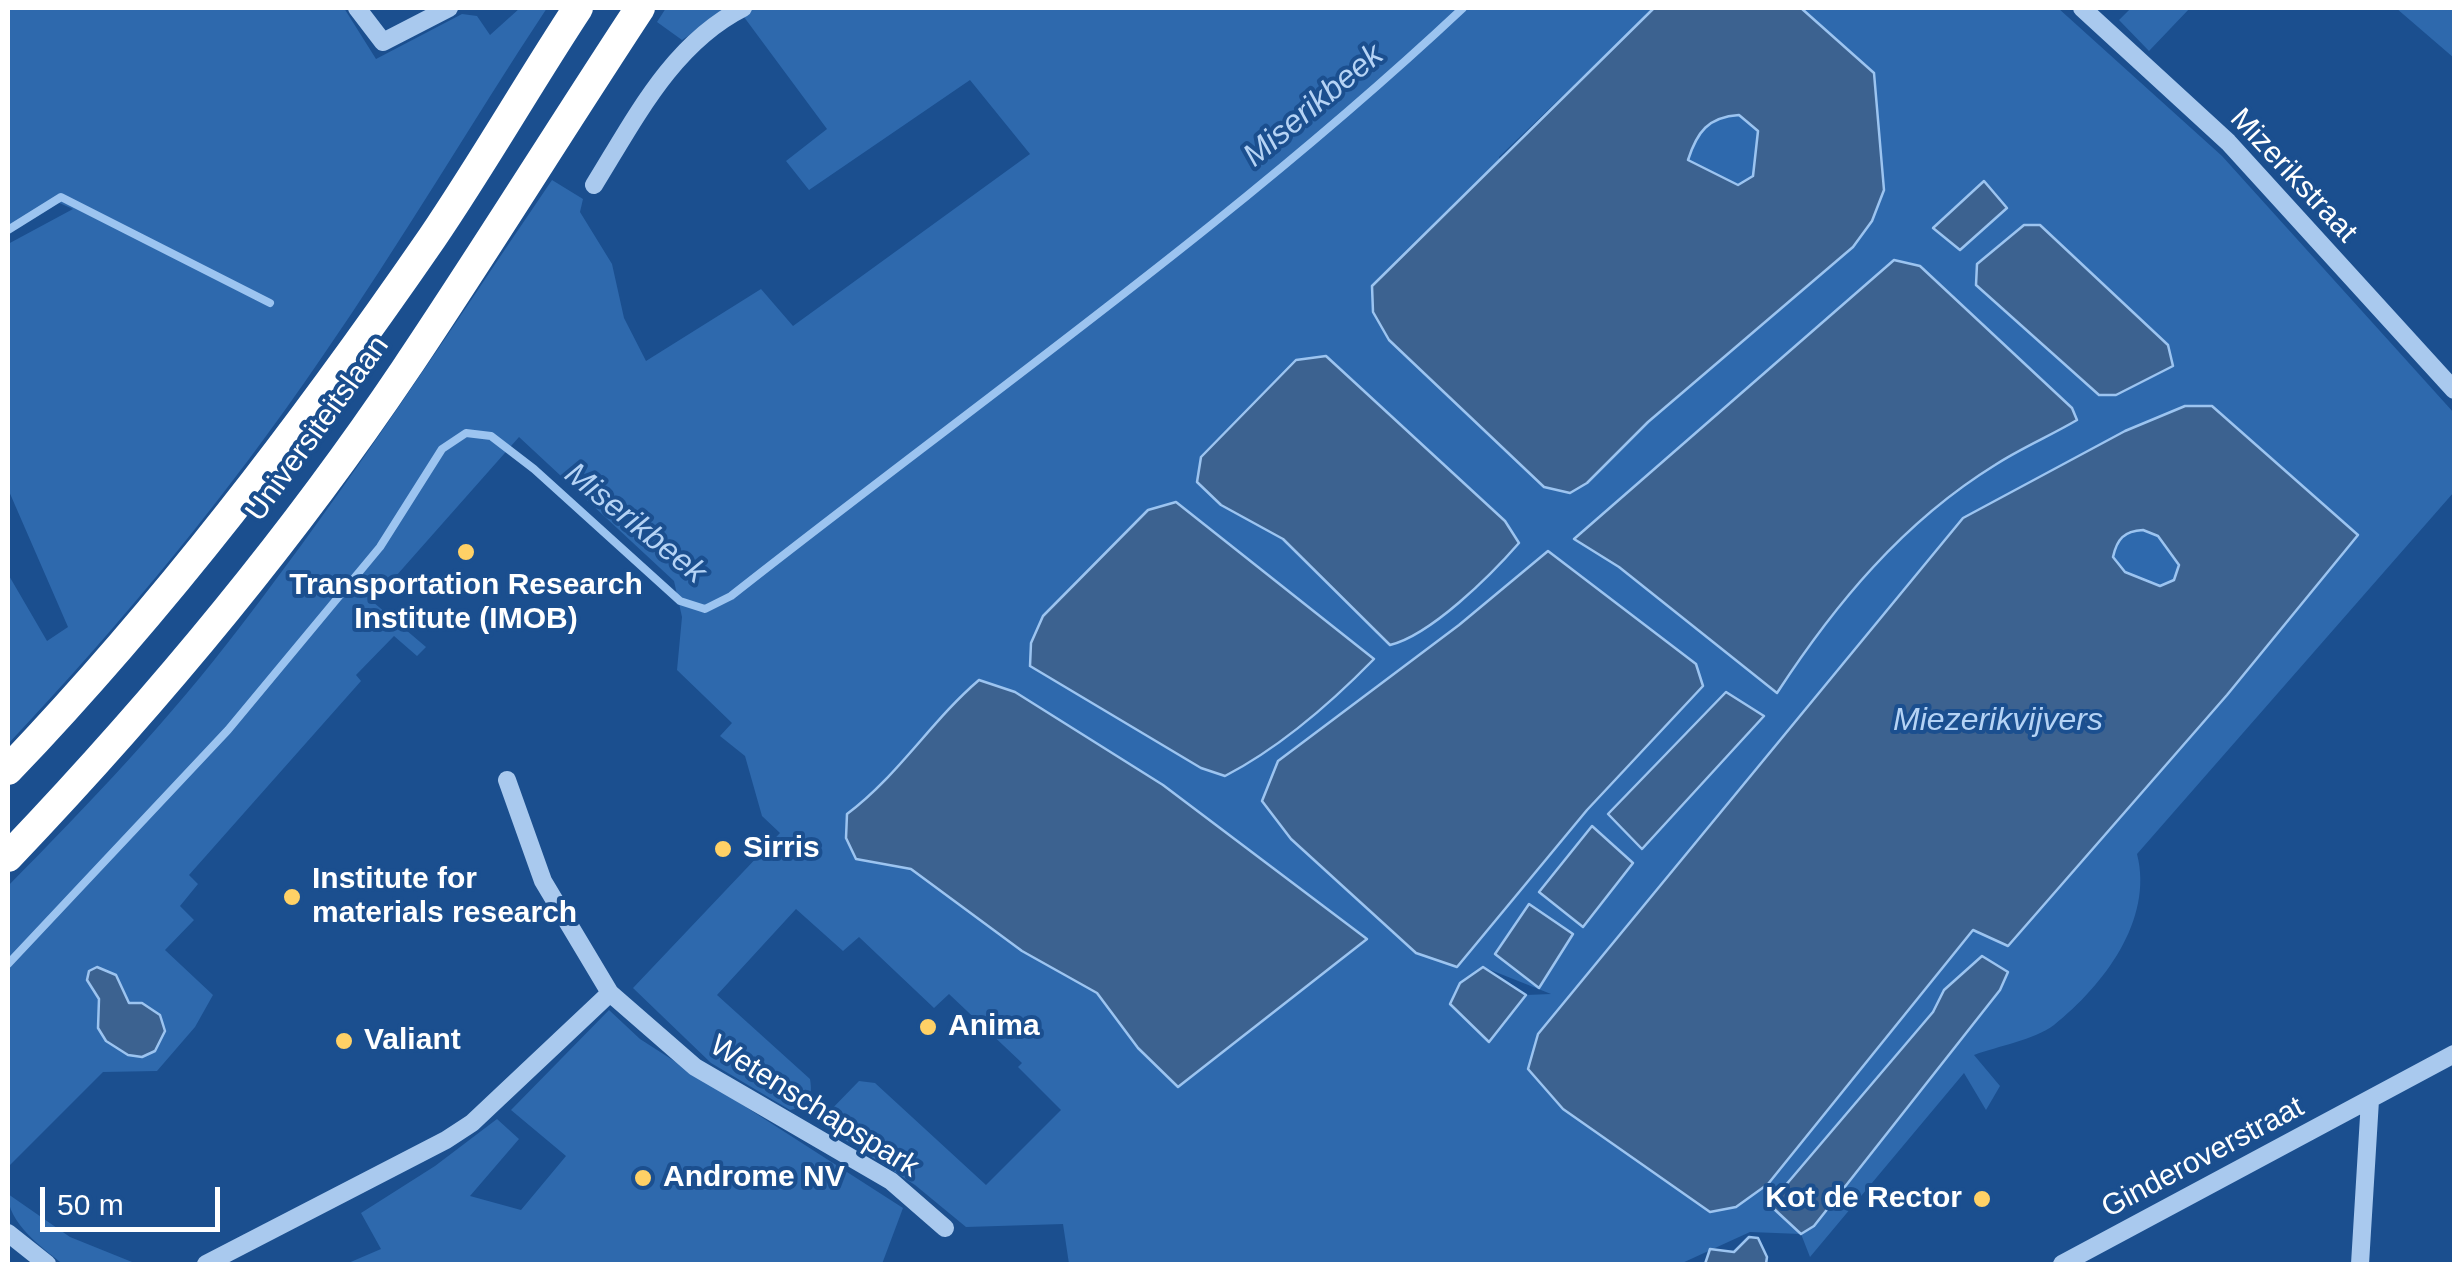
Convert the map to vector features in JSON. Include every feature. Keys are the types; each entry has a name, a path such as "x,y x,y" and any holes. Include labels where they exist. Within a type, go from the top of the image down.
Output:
{"highway":[{"name":"Universiteitslaan","path":"8,770 76,698 232,514 434,235 578,8"},
{"name":"Universiteitslaan","path":"8,857 195,650 300,516 404,372 640,8"}],"street":[{"path":"357,8 383,42 450,8"},
{"path":"594,184 663,76 699,38 744,8"},
{"name":"Mizerikstraat","path":"2082,8 2228,142 2454,390"},
{"name":"Wetenschapspark","path":"507,780 544,881 610,993 705,1074 891,1181 945,1228"},
{"path":"206,1264 234,1258 472,1123 610,993"},
{"name":"Ginderoverstraat","path":"2062,1264 2454,1054"},
{"path":"2360,1264 2370,1100"},
{"path":"8,1233 47,1264"}],"shaded area":[{"path":"8,8 344,8 376,59 462,14 477,16 490,35 520,8 547,8 351,314 249,459 133,605 8,744 8,574 47,641 68,627 8,489 8,244 73,209 55,201 8,226"},
{"path":"666,8 729,8 682,40 657,22"},
{"path":"752,8 1654,8 1499,157 1587,483 1648,422 1853,247 1872,221 1884,190 1874,74 1801,8 2058,8 2222,156 2454,413 2454,492 2137,854 2140,879 2131,927 2120,950 2090,991 2046,1030 1974,1055 2000,1086 1986,1110 1964,1073 1810,1257 1801,1234 1750,1232 1680,1264 1069,1264 1063,1224 966,1227 915,1185 822,1125 822,1119 859,1081 875,1083 986,1185 1061,1110 1018,1067 1022,1063 949,994 934,1008 859,937 843,951 796,909 717,995 810,1079 808,1100 790,1110 711,1063 633,988 780,833 762,816 745,756 720,736 732,723 677,670 682,617 674,581 519,437 373,602 426,647 417,656 394,636 356,675 361,681 189,875 198,884 180,906 194,920 165,950 213,995 195,1027 157,1071 103,1072 8,1167 8,886 128,761 240,627 361,462 552,180 583,199 580,212 612,264 624,318 646,361 761,289 793,326 1030,154 970,80 809,190 786,161 827,129 744,17","holes":["1894,260 1919,266 2071,408 2076,420 1995,464 1907,530 1823,621 1776,693 1619,567 1575,540","2212,406 2357,535 2227,695 2008,946 1973,930 1776,751 1963,518 2125,431","1176,502 1373,659 1322,709 1266,752 1225,776 1201,768 1030,666","1221,505 1519,543 1442,617 1390,645 1283,539","1548,551 1696,664 1703,686 1587,810 1487,932 1459,625","979,680 1163,785 1366,939 1138,1048 1097,993 1022,951 911,869 848,814 883,783","1726,693 1763,717 1641,848 1609,813","1982,956 2008,972 2000,990 1784,1217 1774,1209 1933,1012 1944,990","1483,967 1551,994 1526,995 1489,1042"]},
{"path":"2131,8 2190,8 2149,51 2119,20"},
{"path":"2396,8 2454,8 2454,58"},
{"path":"1739,115 1758,131 1753,176 1738,185 1688,160 1705,128 1719,119"},
{"path":"2143,530 2158,535 2179,566 2174,580 2160,586 2125,572 2113,557 2122,537"},
{"path":"609,1010 640,1039 903,1208 882,1264 346,1264 381,1249 361,1213 435,1166 497,1119 519,1139 470,1196 521,1210 566,1156 511,1110"},
{"path":"8,1194 70,1237 137,1264 63,1264 19,1224"}],"water":[{"path":"1654,8 1801,8 1874,73 1884,190 1872,221 1853,247 1648,422 1587,483 1570,493 1544,487 1389,340 1373,312 1372,286","holes":["1739,115 1758,131 1753,176 1738,185 1688,160 1700,134 1719,119"]},
{"path":"1984,181 2007,208 1960,250 1933,228"},
{"path":"2024,225 2040,225 2168,345 2173,366 2116,395 2099,395 1976,285 1977,264"},
{"path":"1894,260 1920,266 2072,408 2077,420 2005,459 1930,512 1847,597 1777,693 1619,567 1574,539"},
{"path":"1326,356 1505,521 1519,543 1477,587 1441,617 1390,645 1283,539 1221,505 1197,482 1201,457 1296,360"},
{"name":"Miezerikvijvers","path":"2185,406 2212,406 2358,535 2227,695 2008,946 1973,930 1768,1184 1736,1207 1710,1212 1563,1109 1528,1069 1538,1034 1963,518 2125,431","holes":["2143,530 2158,536 2179,565 2174,580 2160,586 2125,572 2113,557 2126,534"]},
{"path":"1176,502 1374,659 1304,724 1225,776 1201,768 1030,666 1031,643 1043,616 1148,510"},
{"path":"1548,551 1696,664 1703,686 1587,810 1457,967 1416,953 1291,839 1262,801 1278,761 1459,625"},
{"path":"979,680 1015,692 1163,785 1367,939 1178,1087 1138,1048 1097,993 1022,951 911,869 856,859 846,838 847,814 882,783"},
{"path":"1726,692 1764,716 1642,849 1608,814"},
{"path":"1592,826 1633,863 1583,927 1539,892"},
{"path":"1529,904 1573,934 1539,988 1495,954"},
{"path":"1982,956 2008,972 2000,990 1814,1226 1801,1234 1773,1208 1779,1193 1933,1012 1944,990"},
{"path":"97,967 116,975 129,1003 142,1003 160,1015 165,1031 155,1051 142,1057 128,1055 106,1041 98,1028 99,999 87,980 89,971"},
{"path":"1483,967 1526,995 1489,1042 1450,1004 1460,983"},
{"path":"1749,1237 1758,1238 1767,1257 1766,1264 1705,1264 1710,1249 1734,1252"}],"waterway":[{"name":"Miserikbeek","path":"8,964 228,730 380,547 442,449 466,433 491,436 534,469 680,601 705,609 731,596 1104,310 1287,163 1463,8"},
{"path":"8,230 61,197 270,303"}],"place":[{"name":"Transportation Research Institute (IMOB)","path":"466,552"},
{"name":"Sirris","path":"723,849"},
{"name":"Institute for materials research","path":"292,897"},
{"name":"Anima","path":"928,1027"},
{"name":"Valiant","path":"344,1041"},
{"name":"Androme NV","path":"643,1178"},
{"name":"Kot de Rector","path":"1982,1199"}]}
